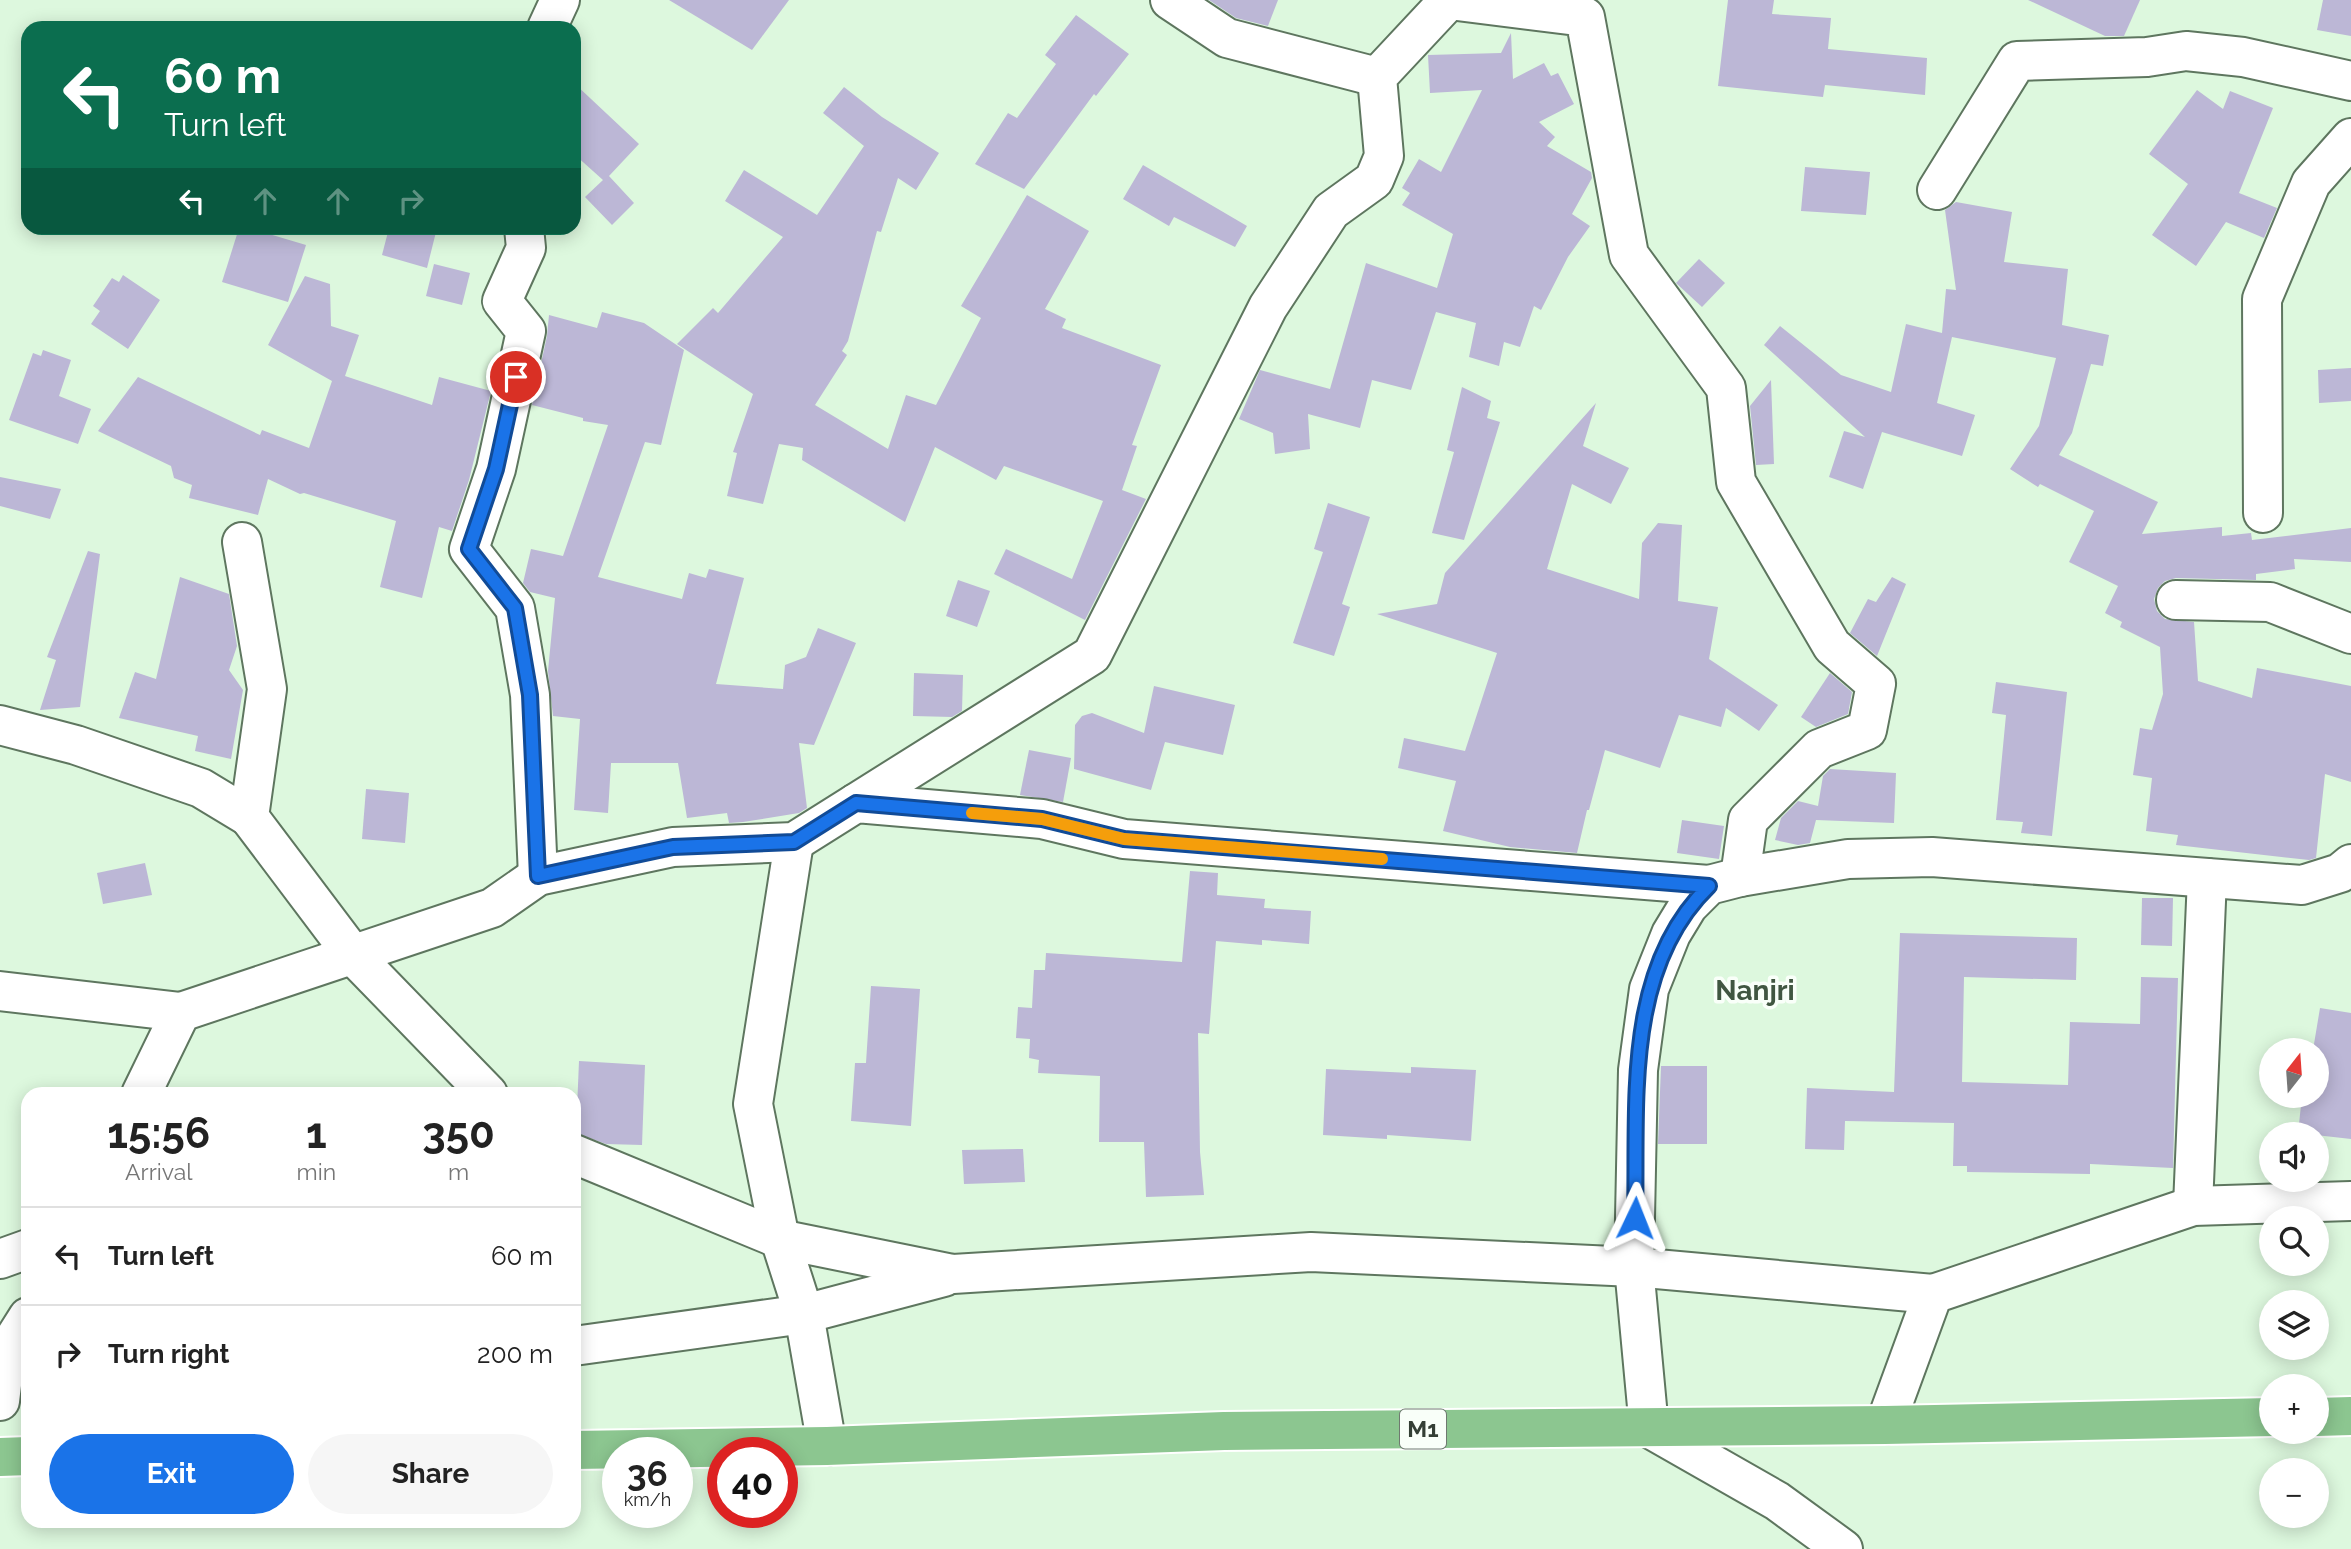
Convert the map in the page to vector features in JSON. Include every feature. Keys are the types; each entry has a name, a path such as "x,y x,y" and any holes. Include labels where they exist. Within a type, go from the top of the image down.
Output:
{"highway":[{"path":"2329,1417 2351,1416"},
{"name":"M1","path":"581,1450 827,1446 1224,1431 1649,1428 2259,1418"},
{"path":"0,1457 21,1457"}],"street":[{"path":"550,21 560,0"},
{"path":"1170,0 1227,38 1377,77"},
{"path":"0,991 181,1012 492,908 538,876 673,847 794,842 1092,655 1268,307 1331,211 1374,180 1384,156 1377,77 1449,0 1585,17 1629,255 1726,388 1735,482 1832,646 1876,684 1867,730 1819,749 1748,820 1725,881 1688,906 1671,934 1649,989 1639,1070 1634,1267 1649,1428 1777,1501 1843,1549"},
{"path":"1937,190 2017,61 2147,57 2186,51 2243,57 2351,81"},
{"path":"2263,513 2262,299 2311,183 2351,138"},
{"path":"525,235 526,248 502,301 526,331 496,469 469,549 515,608 530,695 538,876"},
{"path":"242,542 267,689 249,817"},
{"path":"2176,600 2270,602 2351,634"},
{"path":"0,725 76,745 201,788 249,817 353,955 481,1087"},
{"path":"856,803 1042,819 1124,839 1725,881 1848,859 1931,857 2302,885 2340,873 2351,864"},
{"path":"794,842 753,1104 780,1240 804,1314 827,1446"},
{"path":"2193,1206 2207,878"},
{"path":"144,1087 181,1012"},
{"path":"581,1157 780,1240 953,1274"},
{"path":"581,1345 804,1314 953,1274 1311,1252 1634,1267 1933,1294 2193,1206 2351,1200"},
{"path":"0,1259 21,1252"},
{"path":"1885,1425 1933,1294"},
{"path":"7,1389 6,1352 21,1328"}],"building":[{"path":"669,0 789,0 752,50"},
{"path":"1209,0 1278,0 1268,26 1236,18"},
{"path":"1728,0 1774,0 1772,14 1831,18 1828,49 1927,58 1925,95 1825,85 1823,97 1718,86"},
{"path":"2028,0 2140,0 2124,36 2105,36"},
{"path":"2323,0 2351,0 2351,36 2317,30"},
{"path":"1076,15 1129,54 1096,96 1094,94 1024,189 975,164 1008,113 1017,118 1056,64 1045,55"},
{"path":"1511,33 1513,79 1544,63 1551,76 1558,73 1574,104 1539,122 1555,137 1547,146 1591,172 1592,178 1572,214 1590,226 1568,257 1541,310 1534,306 1520,347 1504,342 1499,366 1469,357 1476,323 1436,312 1411,390 1372,380 1360,428 1308,414 1310,449 1275,454 1273,433 1239,419 1260,370 1330,389 1366,263 1437,288 1453,234 1402,205 1410,193 1402,188 1419,159 1441,172 1482,90 1430,93 1428,55 1501,53"},
{"path":"844,87 882,117 939,153 916,190 898,178 881,232 877,231 848,341 842,351 847,355 815,405 888,449 906,395 936,405 981,318 961,306 1027,195 1089,231 1045,309 1066,319 1062,328 1161,365 1132,445 1137,446 1122,490 1146,499 1085,620 994,574 1006,549 1072,579 1103,501 1004,466 996,480 935,447 905,522 802,460 803,448 779,444 763,504 727,496 737,453 733,452 753,394 677,344 713,308 718,313 783,237 725,201 744,170 817,215 864,146 823,113"},
{"path":"581,90 639,144 609,176 634,203 612,225 585,197 603,180 581,160"},
{"path":"2197,90 2223,109 2230,91 2273,108 2239,193 2277,208 2264,238 2226,222 2196,266 2152,235 2188,184 2149,154"},
{"path":"1143,165 1247,226 1235,247 1174,217 1169,226 1123,199"},
{"path":"1805,167 1870,172 1866,215 1801,211"},
{"path":"1956,202 2012,212 2004,262 2068,269 2062,325 2109,335 2103,366 2091,364 2072,433 2059,455 2158,502 2142,534 2222,527 2222,536 2251,533 2252,540 2351,528 2351,562 2294,559 2295,569 2256,574 2256,580 2176,578 2165,581 2158,588 2154,599 2157,611 2165,619 2194,622 2198,681 2252,698 2257,668 2351,686 2351,782 2325,774 2316,858 2309,860 2176,845 2178,835 2146,831 2152,778 2133,775 2140,728 2152,730 2163,694 2160,647 2120,627 2122,622 2105,613 2118,586 2069,562 2094,511 2040,484 2038,487 2010,469 2039,426 2056,358 1952,337 1937,403 1975,415 1962,456 1882,432 1863,489 1829,477 1844,431 1865,437 1764,345 1780,326 1841,375 1891,392 1906,324 1942,333 1946,289 1956,290 1945,210"},
{"path":"237,235 272,235 306,245 288,302 222,282"},
{"path":"387,235 435,235 427,268 382,255"},
{"path":"1699,259 1725,283 1702,307 1676,283"},
{"path":"434,264 470,273 462,305 426,296"},
{"path":"123,275 160,300 128,349 91,324 100,311 93,306 112,278 119,282"},
{"path":"305,276 330,284 331,326 359,335 345,376 432,405 439,377 491,391 469,480 452,531 439,527 422,598 380,587 396,521 300,494 268,479 258,515 189,498 192,485 174,478 171,466 98,431 138,377 260,435 262,430 309,448 332,381 268,345"},
{"path":"602,312 644,323 684,350 661,445 645,442 598,577 682,599 689,573 706,578 709,569 744,578 716,684 783,689 785,665 806,657 818,628 856,643 814,745 799,743 807,808 799,813 729,823 727,813 687,818 678,763 611,763 608,813 574,810 580,719 553,716 548,671 555,598 530,592 523,583 531,549 563,556 608,425 583,421 583,418 532,405 549,315 597,328"},
{"path":"43,350 71,360 59,396 91,409 78,444 9,420 33,353 41,356"},
{"path":"2351,368 2351,401 2319,403 2318,370"},
{"path":"1771,380 1774,464 1756,465 1750,406"},
{"path":"1462,387 1491,401 1487,418 1500,422 1464,540 1432,533 1454,452 1447,450"},
{"path":"1596,403 1583,446 1629,468 1611,504 1572,484 1547,569 1639,599 1642,543 1658,523 1682,525 1678,601 1718,607 1709,659 1778,705 1759,731 1726,708 1721,727 1679,715 1660,768 1605,750 1577,853 1510,847 1443,831 1456,781 1398,768 1404,738 1465,751 1497,653 1377,614 1437,604 1445,573"},
{"path":"0,477 61,489 50,519 0,506"},
{"path":"1328,503 1370,517 1342,604 1350,607 1334,656 1293,643 1323,552 1314,549"},
{"path":"88,551 100,554 80,707 40,710 56,660 47,657"},
{"path":"180,577 229,594 237,646 229,670 243,690 231,759 195,751 198,736 119,718 135,672 156,679"},
{"path":"1892,577 1906,584 1877,656 1850,633 1868,599 1876,602"},
{"path":"958,580 990,591 977,627 946,616"},
{"path":"914,673 963,675 962,711 952,717 913,716"},
{"path":"1830,673 1852,692 1848,714 1816,727 1801,717"},
{"path":"1996,682 2067,692 2052,836 2021,833 2023,822 1996,820 2006,715 1992,713"},
{"path":"1154,686 1235,705 1223,755 1165,742 1151,790 1074,769 1075,725 1082,716 1092,713 1144,733"},
{"path":"1029,750 1071,758 1063,802 1020,795"},
{"path":"1830,769 1896,773 1894,823 1816,820 1810,843 1798,845 1775,840 1781,818 1798,801 1818,806 1823,776"},
{"path":"366,789 409,793 405,843 362,839"},
{"path":"1682,820 1724,826 1719,859 1677,853"},
{"path":"145,863 152,895 103,904 97,873"},
{"path":"1190,871 1218,873 1217,895 1265,899 1264,908 1311,911 1309,944 1262,940 1262,945 1216,941 1209,1034 1198,1033 1200,1152 1204,1195 1146,1197 1144,1142 1099,1142 1100,1076 1038,1073 1039,1060 1029,1058 1030,1039 1016,1038 1018,1007 1032,1008 1034,970 1045,970 1046,953 1182,962"},
{"path":"2142,898 2173,898 2172,946 2141,945"},
{"path":"1900,933 2077,938 2076,980 1964,977 1962,1082 2068,1085 2070,1022 2140,1024 2141,977 2178,978 2173,1168 2090,1164 2090,1174 1967,1172 1967,1166 1953,1166 1954,1123 1845,1121 1844,1150 1805,1149 1807,1088 1894,1092"},
{"path":"871,986 920,989 911,1126 851,1121 855,1063 866,1063"},
{"path":"2320,1008 2351,1013 2351,1139 2329,1137 2329,1122 2299,1122 2301,1108 2329,1108 2329,1038 2315,1038"},
{"path":"579,1061 645,1065 642,1145 606,1144 581,1135 581,1087 578,1087"},
{"path":"1661,1066 1707,1066 1707,1144 1658,1144"},
{"path":"1411,1067 1476,1070 1471,1141 1387,1135 1387,1139 1323,1135 1326,1069 1411,1073"},
{"path":"1023,1149 1025,1182 964,1184 962,1150"}],"slow traffic":[{"path":"972,813 1042,819 1124,839 1382,859"}],"district":[{"name":"Nanjri","path":"1755,990"}],"route":[{"path":"516,377 496,469 469,549 515,608 530,695 538,876 673,847 794,842 856,803 1042,819 1124,839 1709,886 1688,906 1671,934 1649,989 1639,1070 1635,1218"}]}
